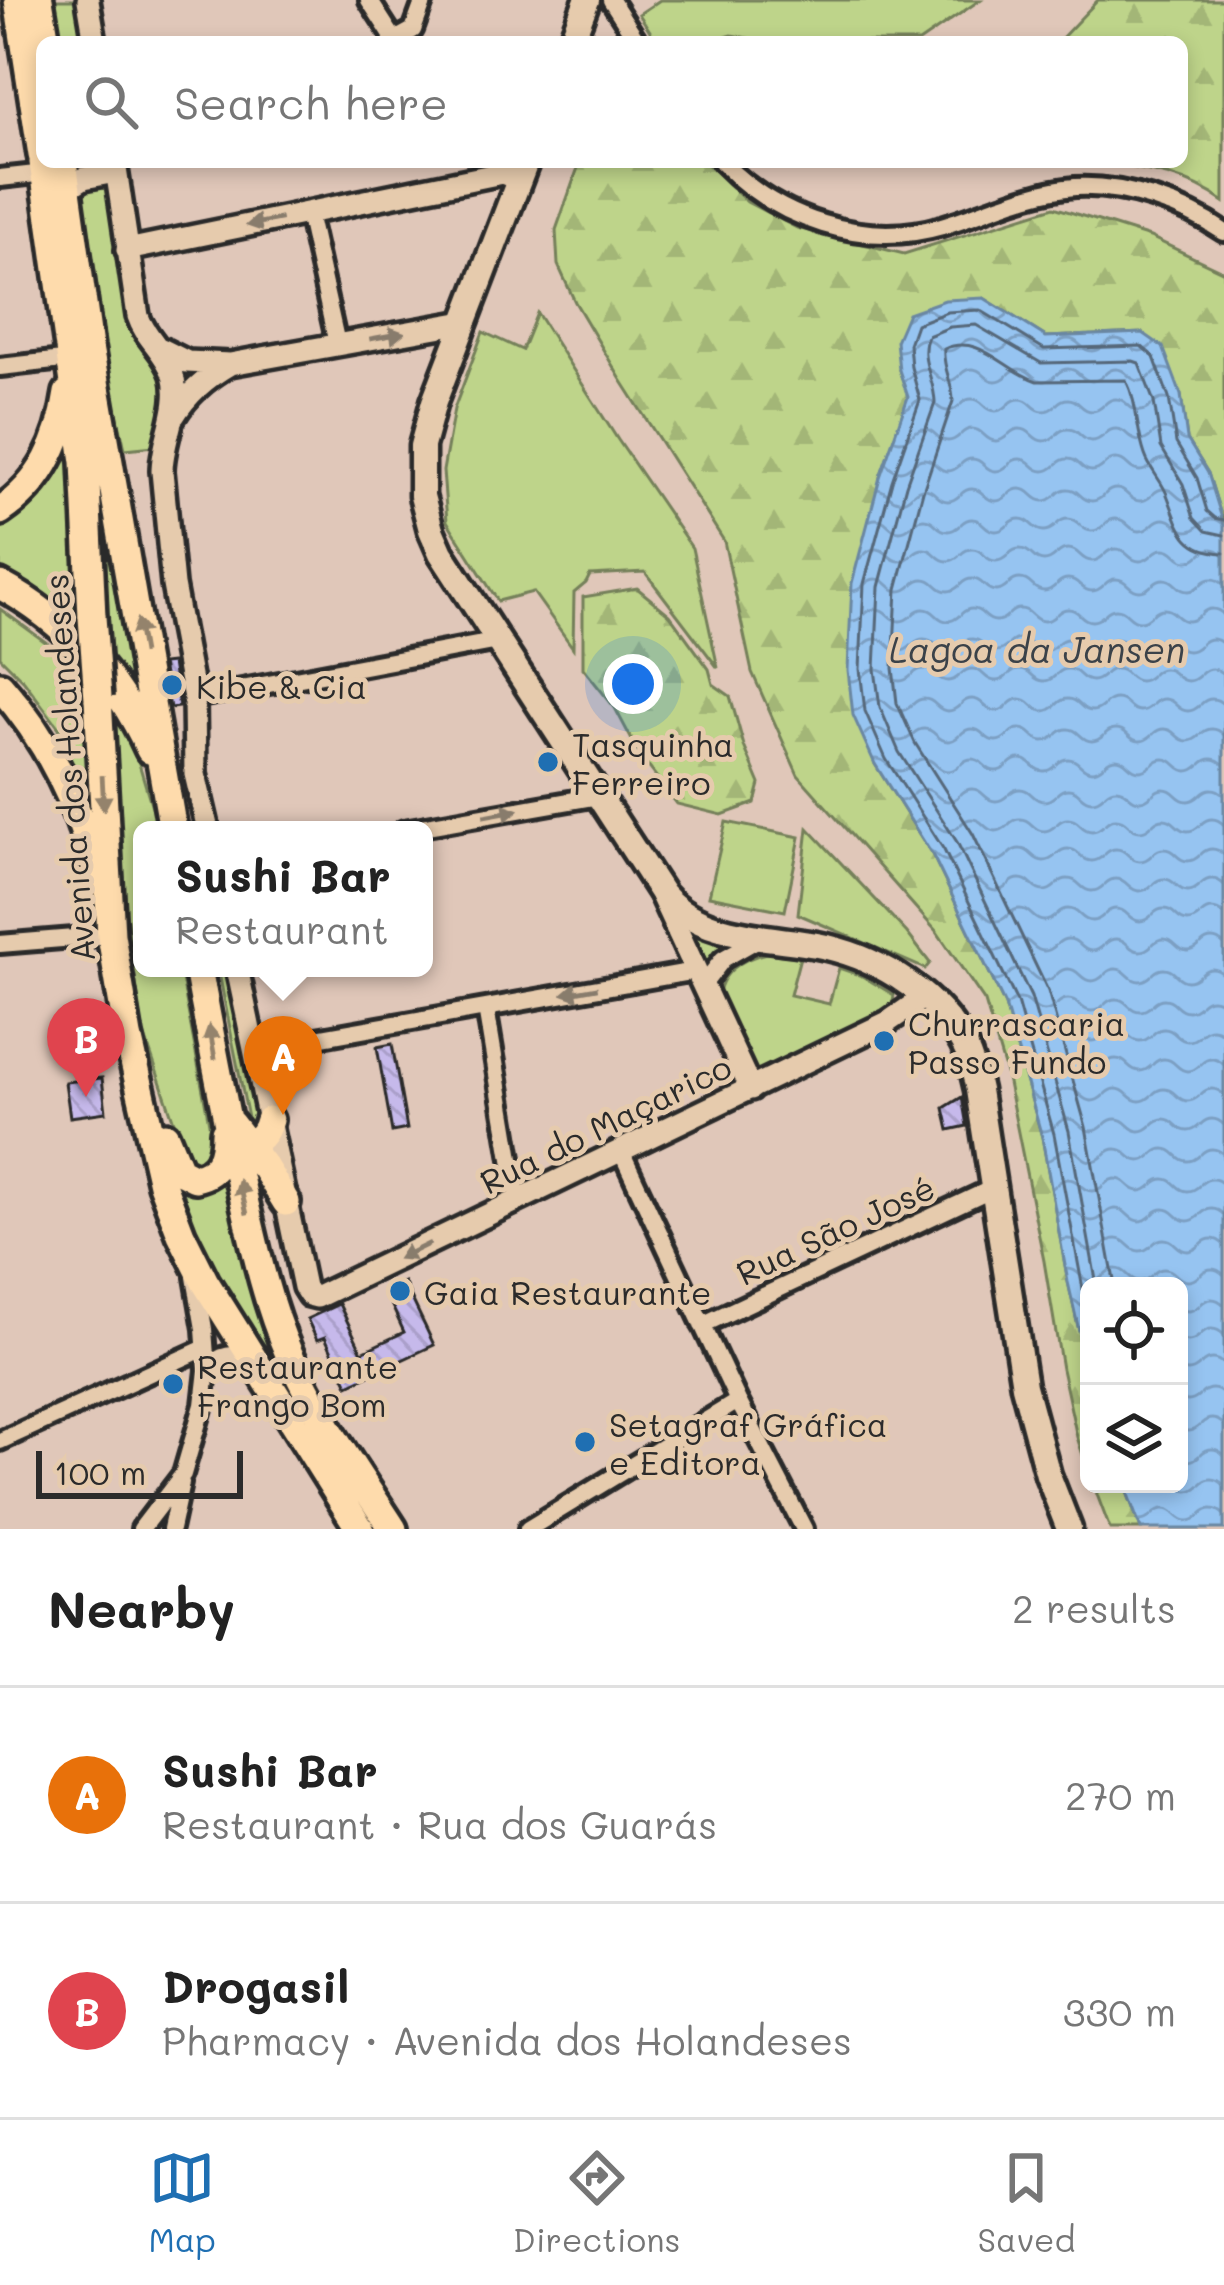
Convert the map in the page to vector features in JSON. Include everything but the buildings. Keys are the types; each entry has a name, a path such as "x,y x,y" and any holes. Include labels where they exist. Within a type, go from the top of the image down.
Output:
{"main road":[{"name":"Avenida dos Holandeses","path":"18,0 36,89"},
{"path":"39,0 45,36"},
{"path":"574,36 587,0"},
{"name":"Avenida dos Holandeses","path":"52,168 85,462 111,935 158,1171 190,1253 360,1529"},
{"name":"Avenida dos Holandeses","path":"52,168 89,347 171,821"},
{"path":"510,169 465,322 426,429 422,496 431,530 441,553 598,796 676,909 695,920 824,946 864,959 903,980 948,1021 967,1051 978,1090 1024,1387 1048,1475 1069,1529"},
{"path":"0,511 40,474 58,440 72,359"},
{"path":"0,585 61,627 102,669 134,716 166,793"},
{"path":"1,687 39,736 68,787 91,850 111,935"},
{"path":"200,977 263,1277 288,1353 316,1408 392,1529"},
{"path":"128,1036 173,1160 183,1174 200,1178 218,1166 224,1152 226,1116"},
{"path":"226,1116 286,1202"},
{"path":"244,1142 260,1137 269,1120"}],"street":[{"path":"88,0 94,36"},
{"path":"369,0 390,36"},
{"path":"404,36 413,30 424,0"},
{"path":"611,0 634,36"},
{"path":"0,178 52,168 84,178 113,168"},
{"path":"116,168 140,324 173,375 176,396 162,455 165,513 172,585 194,698 195,774 206,821"},
{"path":"728,168 781,207 853,232 936,228 1018,200 1079,187 1174,205 1224,232"},
{"path":"127,250 510,169"},
{"path":"308,213 337,344"},
{"path":"157,346 187,362 230,364 465,322"},
{"path":"0,367 72,359"},
{"path":"171,421 191,393 230,364"},
{"path":"194,698 498,641"},
{"path":"433,825 598,796"},
{"path":"656,884 751,1089"},
{"path":"0,944 111,935"},
{"path":"254,1049 486,1008 699,978 762,936"},
{"path":"239,977 286,1202"},
{"name":"Rua do Maçarico","path":"286,1202 304,1287 309,1295 321,1296 888,1022 924,997"},
{"path":"486,1008 518,1201"},
{"path":"621,1151 738,1401 804,1529"},
{"name":"Rua São José","path":"702,1325 993,1188"},
{"path":"142,1527 153,1523 168,1529 203,1405 207,1370 190,1253"},
{"path":"0,1441 95,1389 205,1348"},
{"path":"207,1370 218,1358 234,1354 259,1369"},
{"path":"528,1529 738,1401"},
{"path":"142,1527 182,1474"}],"green space":[{"path":"49,0 80,0 87,36 55,36"},
{"path":"660,0 980,0 928,36 653,36 639,14"},
{"path":"1098,0 1224,0 1224,202 1181,179 1133,168 1188,168 1188,36 1064,36"},
{"path":"578,168 711,168 747,202 797,228 904,254 1054,207 1150,237 1224,272 1224,525 1208,473 1187,439 1181,395 1143,333 1046,337 984,298 899,370 909,397 880,477 875,764 933,856 1005,1005 1042,1137 1080,1335 1080,1446 1006,1073 985,1002 937,932 798,775 752,672 724,541 620,378 558,265 556,230"},
{"path":"98,182 113,199 133,326 158,369 165,394 166,408 154,446 125,449 103,351 82,193 86,185"},
{"path":"71,278 140,686 126,690 104,649"},
{"path":"537,313 692,548 718,668 645,572 590,575 574,593 573,648 533,592 498,601 447,521 443,471 454,409 483,332 522,350"},
{"path":"72,442 82,630 54,605 0,571 0,521 62,445"},
{"path":"637,588 670,615 709,669 713,684 730,696 760,784 755,803 722,815 677,804 583,668 583,597"},
{"path":"0,609 89,678 95,825 59,728 0,657"},
{"path":"106,695 134,747 156,821 133,821 133,963"},
{"path":"726,822 800,837 785,911 709,896"},
{"path":"808,828 907,933 930,963 925,969 798,914"},
{"path":"690,931 711,940 731,945 707,969"},
{"path":"766,953 800,957 790,995 829,1004 839,968 894,995 892,1007 756,1071 718,1000 722,982 733,969"},
{"path":"135,977 182,977 214,1150 205,1162 197,1165 187,1160 143,1031"},
{"path":"220,977 228,977 259,1130 252,1138"},
{"path":"222,1176 261,1314 289,1378 279,1380 236,1309 176,1185 192,1189"},
{"path":"1096,1493 1127,1493 1141,1529 1110,1529"}],"water":[{"name":"Lagoa da Jansen","path":"984,298 1046,337 1143,333 1163,347 1181,395 1187,439 1208,473 1224,525 1224,1529 1141,1529 1127,1493 1188,1493 1188,1277 1080,1277 1080,1335 1042,1137 1005,1005 933,856 875,764 853,715 848,670 852,583 880,477 908,397 896,341 908,313 945,300"}],"place":[{"name":"Kibe & Cia","path":"172,685"},
{"name":"Tasquinha Ferreiro","path":"548,762"},
{"name":"Churrascaria Passo Fundo","path":"884,1041"},
{"name":"Drogasil","path":"86,1097"},
{"name":"Sushi Bar","path":"283,1115"},
{"name":"Gaia Restaurante","path":"400,1291"},
{"name":"Restaurante Frango Bom","path":"173,1384"},
{"name":"Setagraf Gráfica e Editora","path":"585,1442"}]}
